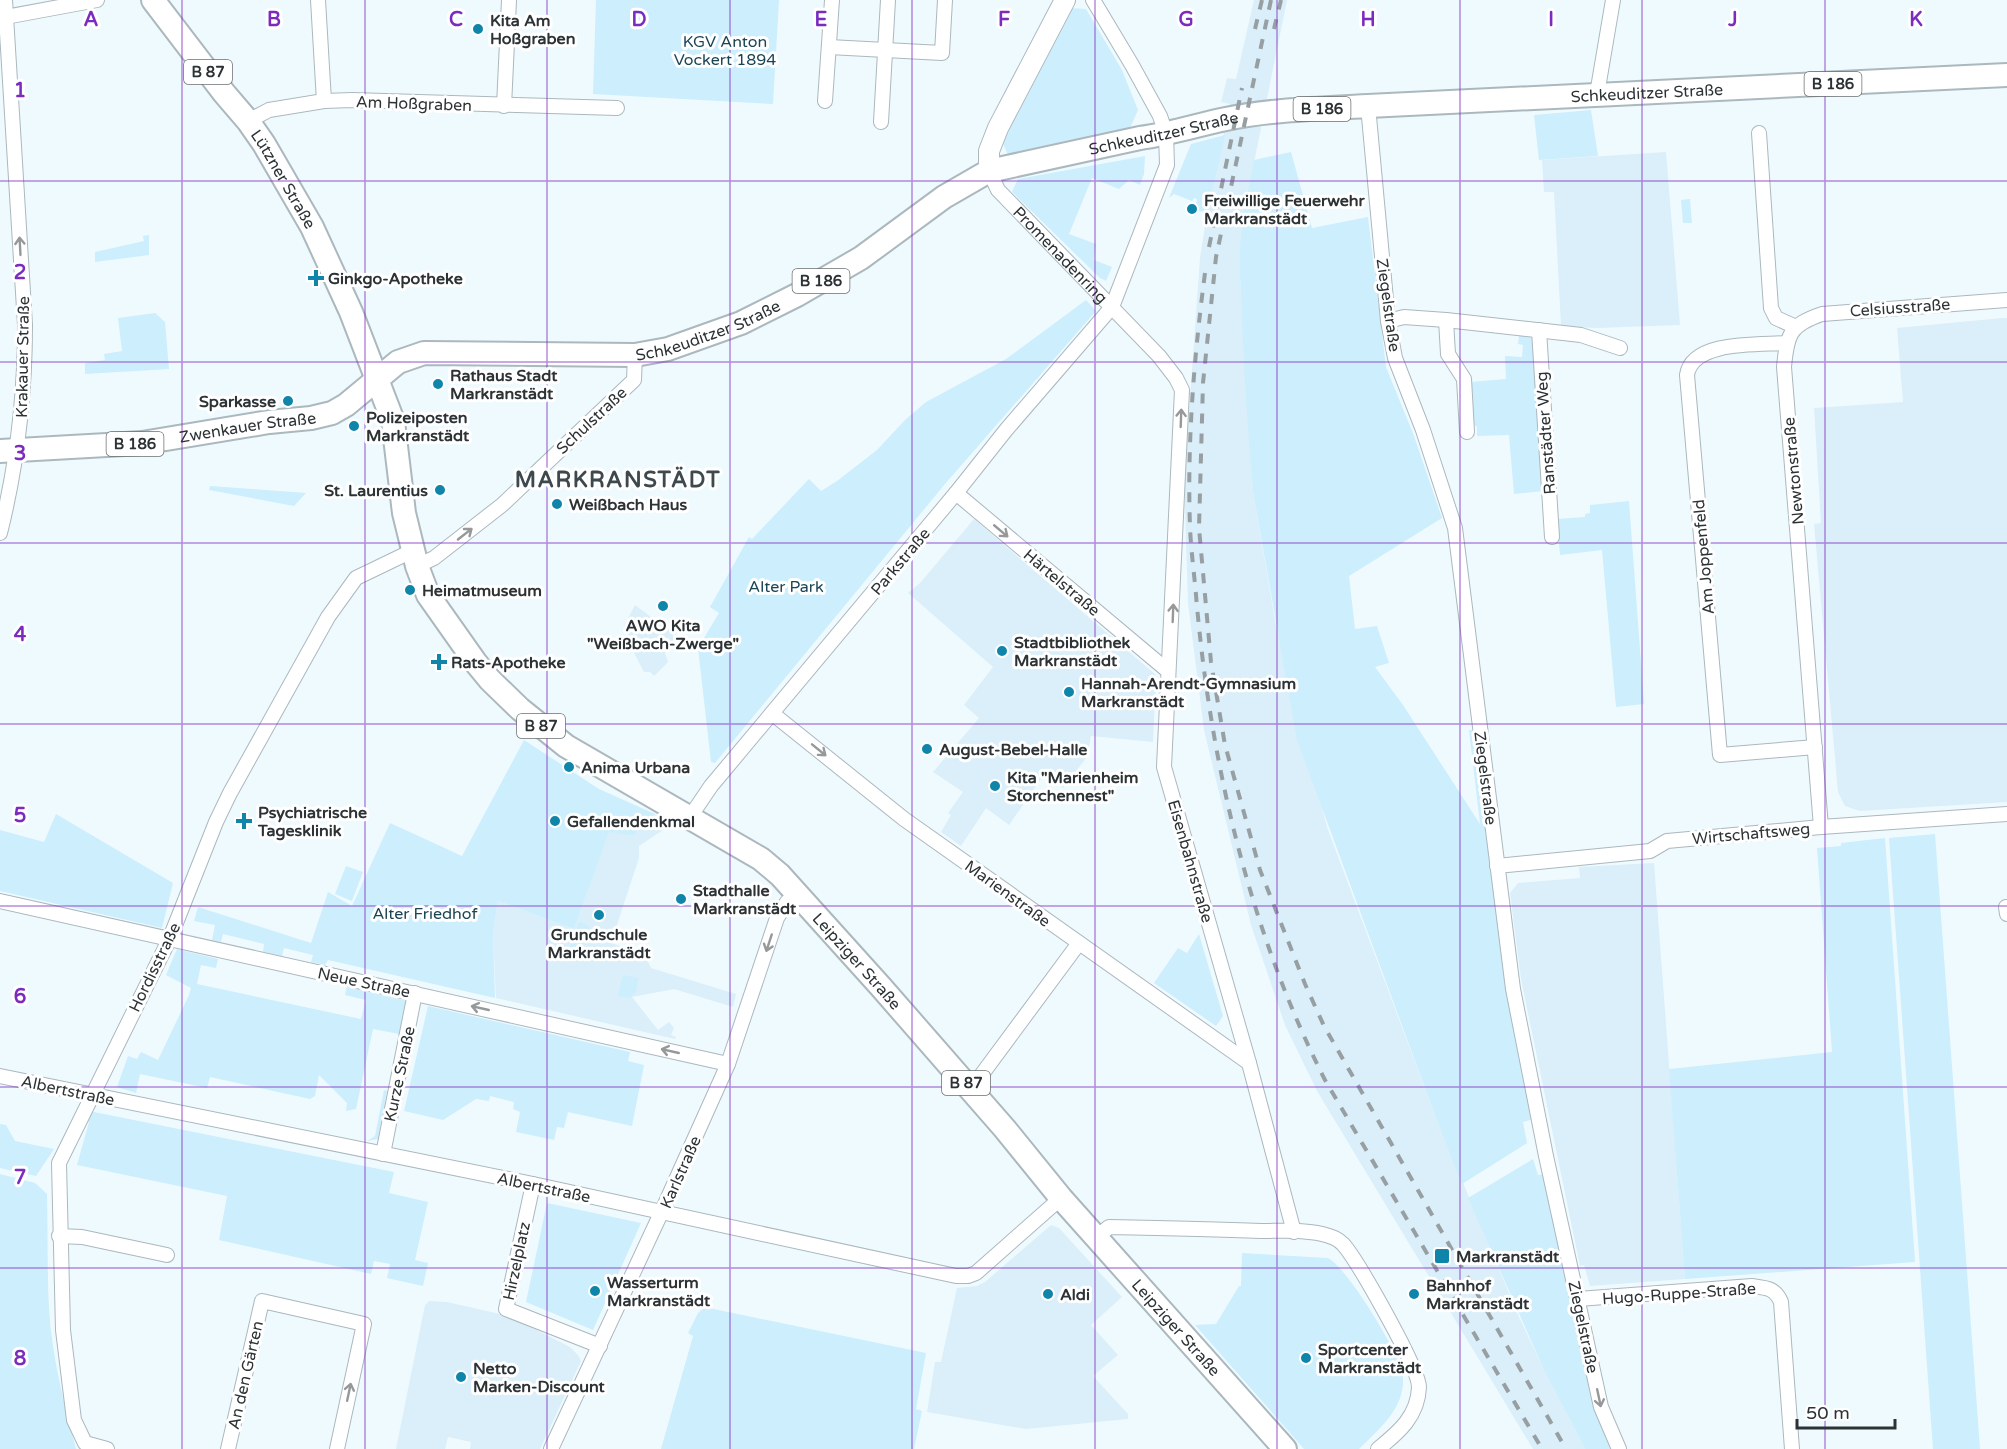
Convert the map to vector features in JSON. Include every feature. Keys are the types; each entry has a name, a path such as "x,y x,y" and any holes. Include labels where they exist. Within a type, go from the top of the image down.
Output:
{"main road":[{"name":"Lützner Straße","path":"153,0 224,93 248,120 264,144 312,227 351,312 377,380"},
{"path":"989,171 989,151 998,128 1065,0"},
{"name":"Schkeuditzer Straße","path":"377,380 398,362 424,353 635,355 668,349 741,324 788,300 861,258 944,197 989,171 1227,119 1277,112 1368,106 2007,75"},
{"name":"Zwenkauer Straße","path":"9,451 142,443 269,422 311,418 332,413 346,405 377,380"},
{"name":"Leipziger Straße","path":"377,380 393,421 404,513 414,559 428,595 490,680 520,709 567,746 761,859 798,893 971,1089 1061,1198 1285,1449"}],"street":[{"name":"Krakauer Straße","path":"0,534 9,451 24,397 25,326 3,18 5,0"},
{"path":"3,18 97,0"},
{"path":"318,0 324,101"},
{"path":"504,106 509,0"},
{"path":"825,101 832,0"},
{"path":"881,122 888,0"},
{"path":"829,47 942,53 945,0"},
{"name":"Promenadenring","path":"989,171 998,190 1112,307 1167,165 1166,134 1160,116 1093,0"},
{"path":"1597,94 1612,0"},
{"name":"Am Hoßgraben","path":"248,120 269,110 324,101 352,100 617,108"},
{"name":"Ziegelstraße","path":"1368,106 1388,321 1395,358 1423,430 1455,528 1513,989 1546,1156 1601,1407 1619,1449"},
{"path":"1759,132 1771,308 1776,318 1796,327"},
{"name":"Celsiusstraße","path":"1796,327 1808,319 1839,311 2007,300"},
{"name":"Parkstraße","path":"690,817 711,786 1006,430 1112,307"},
{"name":"Eisenbahnstraße","path":"1112,307 1159,356 1182,390 1164,767 1249,1064 1294,1232"},
{"path":"1388,321 1404,317 1539,330 1581,335 1620,348"},
{"path":"1446,320 1448,354 1464,379 1467,432"},
{"name":"Newtonstraße","path":"1796,327 1786,344 1784,367 1821,827"},
{"name":"Ranstädter Weg","path":"1539,330 1552,537"},
{"name":"Am Joppenfeld","path":"1786,344 1717,348 1704,352 1688,368 1688,385 1720,755 1815,747"},
{"name":"Schulstraße","path":"414,559 434,558 502,505 634,380 635,355"},
{"name":"Härtelstraße","path":"956,493 1168,671"},
{"name":"Hordisstraße","path":"108,1449 85,1443 74,1420 64,1340 59,1236 59,1163 170,938 221,812 243,768 328,617 356,578 414,559"},
{"name":"Marienstraße","path":"773,714 904,819 1249,1064"},
{"name":"Wirtschaftsweg","path":"1497,866 1650,851 1667,841 2007,814"},
{"name":"Karlstraße","path":"551,1449 728,1064 777,918 787,902 798,893"},
{"name":"Neue Straße","path":"0,901 728,1064"},
{"path":"2006,907 2007,914"},
{"path":"971,1089 1079,943"},
{"name":"Kurze Straße","path":"383,1154 415,993"},
{"name":"Albertstraße","path":"0,1076 533,1184 956,1276 968,1276 982,1268 1061,1198"},
{"name":"Hirzelplatz","path":"533,1184 506,1309 600,1346"},
{"path":"1097,1237 1110,1227 1294,1232 1336,1238 1346,1247 1376,1297 1414,1367 1419,1384 1417,1403 1409,1420 1378,1449"},
{"path":"59,1236 82,1237 167,1255"},
{"name":"Hugo-Ruppe-Straße","path":"1578,1299 1752,1286 1769,1288 1777,1294 1781,1302 1792,1449"},
{"name":"An den Gärten","path":"228,1449 256,1300 364,1324 337,1449"}],"shaded area":[{"path":"1254,0 1287,0 1244,212 1240,276 1253,492 1276,626 1327,827 1436,1118 1519,1317 1585,1449 1533,1449 1317,1091 1285,1025 1251,925 1204,730 1188,603 1184,481 1200,258 1230,104 1221,102 1227,78 1236,79"},
{"path":"1666,152 1680,325 1597,328 1561,326 1554,192 1544,192 1542,160"},
{"path":"2007,318 2007,802 1860,811 1845,806 1838,792 1814,524 1821,523 1814,408 1903,402 1897,328"},
{"path":"974,519 1156,675 1153,742 1091,736 1087,757 1063,788 1045,773 1009,825 986,808 961,846 941,832 951,815 948,813 963,792 933,772 979,718 964,705 993,667 908,593 920,583"},
{"path":"635,605 671,632 675,639 665,653 668,662 654,676 650,672 644,672 631,647 624,626"},
{"name":"Grundschule Markranstädt","path":"655,814 663,821 666,828 639,846 639,858 611,943 644,954 651,968 736,994 733,1007 674,989 632,997 658,1030 669,1022 674,1028 671,1035 676,1037 675,1039 496,998 493,932 498,901 574,929 609,831 635,836 638,828"},
{"path":"1654,863 1685,1279 1590,1286 1584,1265 1580,1266 1521,979 1510,893 1518,883 1580,878 1579,867"},
{"path":"1051,1225 1059,1228 1122,1297 1091,1325 1118,1355 1093,1376 1128,1414 1128,1419 1026,1429 927,1412 935,1362 941,1362 957,1288 977,1286 985,1282"},
{"path":"429,1301 447,1302 509,1316 570,1347 578,1355 581,1361 540,1449 470,1449 471,1442 448,1437 445,1449 396,1449 425,1305"}],"green space":[{"name":"KGV Anton Vockert 1894","path":"596,0 779,0 773,104 593,94"},
{"path":"1070,8 1086,9 1122,70 1138,110 1130,128 1008,155 1002,141"},
{"path":"1591,110 1598,156 1539,160 1534,115"},
{"path":"1225,135 1207,213 1195,210 1197,199 1194,198 1192,201 1174,194 1169,198 1191,144"},
{"path":"1291,152 1312,228 1368,217 1386,367 1414,436 1442,518 1349,576 1355,629 1377,626 1389,663 1375,667 1403,705 1480,824 1469,730 1473,730 1498,915 1534,1119 1523,1122 1527,1143 1462,1184 1297,740 1253,492 1240,276 1244,212 1254,160"},
{"path":"1145,156 1144,174 1140,185 1129,180 1119,189 1092,178 1069,234 1096,244 1094,260 1112,267 1106,281 1100,278 1012,192 1018,179"},
{"path":"1690,199 1692,223 1683,223 1681,200"},
{"path":"149,235 149,255 95,262 95,252 144,241 143,236"},
{"name":"Alter Park","path":"1086,300 1096,311 945,484 715,763 711,762 698,648 719,613 710,607 749,537 752,539 809,479 821,491 837,481 877,450 905,420 926,402 1006,359"},
{"path":"155,313 165,322 169,369 85,374 85,363 105,360 104,354 122,351 118,318"},
{"path":"1519,336 1528,337 1534,343 1544,491 1514,494 1509,435 1477,436 1477,427 1472,423 1470,382 1506,379 1505,356 1522,357 1523,345 1518,344"},
{"path":"210,486 306,493 294,506 209,490"},
{"path":"1629,501 1644,704 1616,707 1602,550 1560,555 1557,519 1585,517 1585,514 1590,513 1590,505"},
{"name":"Alter Friedhof","path":"524,740 599,789 655,814 638,828 635,836 609,832 574,929 498,901 493,932 495,998 328,960 325,965 311,962 313,955 284,948 282,956 263,952 264,944 223,934 221,942 212,940 215,925 194,921 198,907 311,943 328,892 352,906 390,823 462,856"},
{"path":"56,814 173,883 162,928 0,891 0,830 44,842"},
{"path":"1935,834 1980,1449 1933,1449 1889,838"},
{"path":"1885,838 1915,1262 1685,1279 1669,1069 1832,1052 1817,848"},
{"path":"346,866 363,872 352,901 335,894"},
{"path":"579,922 589,926 578,959 567,956"},
{"path":"1199,934 1223,1016 1216,1026 1154,983 1178,948 1187,953"},
{"path":"177,949 218,959 216,968 201,965 197,984 361,1019 366,1000 345,995 347,986 407,1001 399,1034 373,1029 356,1109 346,1111 347,1103 319,1075 315,1096 310,1099 210,1077 207,1088 140,1074 136,1093 117,1087 128,1056 137,1059 141,1052 158,1060 189,995 191,988 166,975"},
{"path":"623,975 638,978 636,992 629,998 618,996"},
{"path":"428,1006 630,1052 628,1061 644,1065 632,1126 568,1112 564,1128 557,1127 554,1140 516,1132 520,1112 513,1109 514,1102 490,1096 489,1101 476,1099 443,1120 404,1111"},
{"path":"384,1090 387,1091 378,1139 367,1141 375,1136"},
{"path":"84,1110 394,1172 389,1193 428,1202 415,1260 428,1263 423,1286 387,1278 390,1264 374,1261 371,1274 219,1240 227,1196 77,1165 89,1122 80,1118"},
{"path":"0,1124 6,1125 15,1141 54,1149 36,1176 0,1168"},
{"path":"1533,1159 1538,1175 1544,1174 1615,1449 1585,1449 1544,1370 1468,1198"},
{"path":"0,1174 35,1183 47,1194 49,1309 53,1345 76,1449 0,1449"},
{"path":"547,1203 641,1223 593,1330 526,1302"},
{"path":"1242,1253 1328,1258 1346,1276 1379,1324 1400,1364 1403,1388 1390,1416 1359,1449 1304,1449 1195,1325 1216,1324 1241,1286"},
{"path":"704,1307 926,1353 916,1409 922,1411 914,1449 661,1449 693,1336 688,1333 698,1313"}],"railway":[{"path":"1255,29 1262,0"},
{"path":"1271,0 1216,257 1203,383 1199,528 1211,662 1225,745 1260,870 1324,1026 1566,1449"},
{"path":"1274,29 1281,0"},
{"path":"1209,247 1242,88"},
{"path":"1205,273 1191,431 1189,495 1191,544 1202,657 1211,720 1237,844 1254,904 1298,1023 1325,1080 1542,1449"}],"place":[{"name":"Kita Am Hoßgraben","path":"478,29"},
{"name":"Freiwillige Feuerwehr Markranstädt","path":"1192,209"},
{"name":"Ginkgo-Apotheke","path":"316,278"},
{"name":"Rathaus Stadt Markranstädt","path":"438,384"},
{"name":"Sparkasse","path":"288,401"},
{"name":"Polizeiposten Markranstädt","path":"354,426"},
{"name":"St. Laurentius","path":"440,490"},
{"name":"Weißbach Haus","path":"557,504"},
{"name":"Heimatmuseum","path":"410,590"},
{"name":"AWO Kita \"Weißbach-Zwerge\"","path":"663,606"},
{"name":"Stadtbibliothek Markranstädt","path":"1002,651"},
{"name":"Rats-Apotheke","path":"439,662"},
{"name":"Hannah-Arendt-Gymnasium Markranstädt","path":"1069,692"},
{"name":"August-Bebel-Halle","path":"927,749"},
{"name":"Anima Urbana","path":"569,767"},
{"name":"Kita \"Marienheim Storchennest\"","path":"995,786"},
{"name":"Psychiatrische Tagesklinik","path":"244,821"},
{"name":"Gefallendenkmal","path":"555,821"},
{"name":"Stadthalle Markranstädt","path":"681,899"},
{"name":"Grundschule Markranstädt","path":"599,915"},
{"name":"Markranstädt","path":"1442,1256"},
{"name":"Wasserturm Markranstädt","path":"595,1291"},
{"name":"Aldi","path":"1048,1294"},
{"name":"Bahnhof Markranstädt","path":"1414,1294"},
{"name":"Sportcenter Markranstädt","path":"1306,1358"},
{"name":"Netto Marken-Discount","path":"461,1377"}],"district":[{"name":"MARKRANSTÄDT","path":"618,479"}]}
